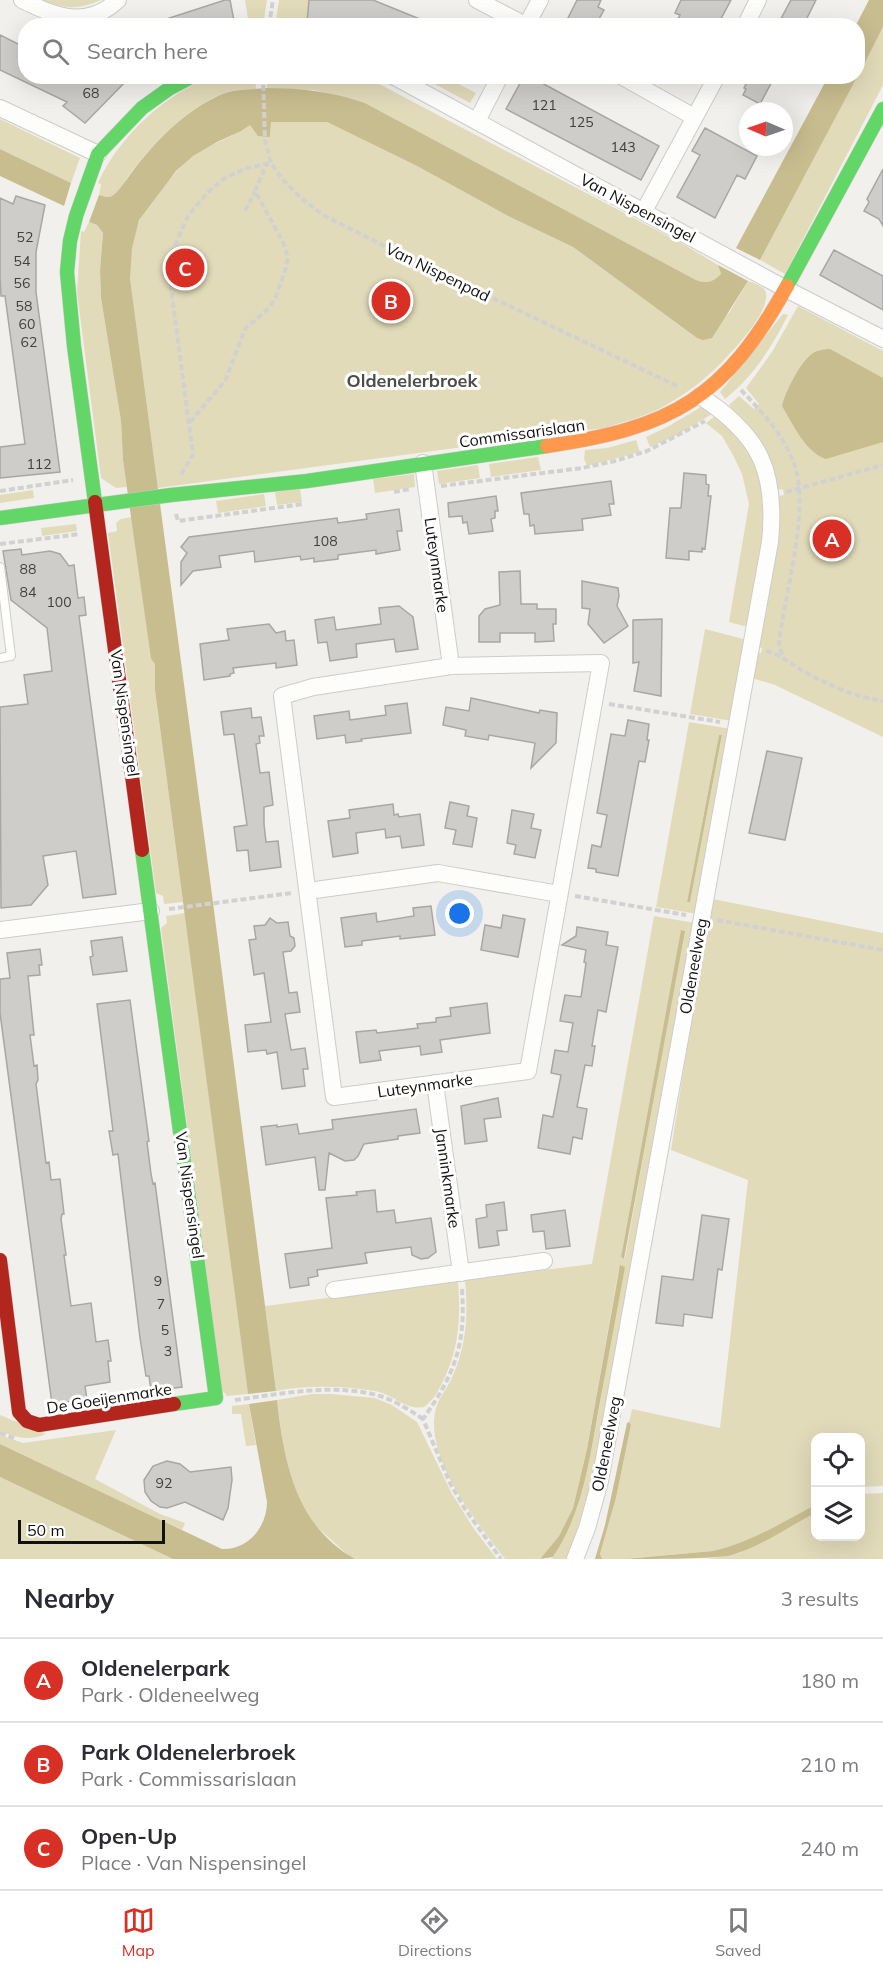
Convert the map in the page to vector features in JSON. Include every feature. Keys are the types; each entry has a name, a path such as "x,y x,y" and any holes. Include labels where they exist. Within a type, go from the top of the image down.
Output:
{"street":[{"path":"22,0 64,18 80,18 99,12 118,0"},
{"path":"477,0 512,18"},
{"path":"530,18 540,0"},
{"path":"749,18 758,0"},
{"name":"Van Nispensingel","path":"178,84 142,108 98,154 76,216 70,241 67,272 77,367 216,1398"},
{"name":"Van Nispensingel","path":"408,84 786,289 883,339"},
{"path":"477,121 496,84"},
{"path":"635,84 694,117"},
{"path":"644,211 713,84"},
{"path":"0,108 98,154"},
{"name":"Commissarislaan","path":"0,518 171,495 307,481 578,442 615,435 657,420 700,396 737,361 761,330 786,289 883,109"},
{"name":"Oldeneelweg","path":"574,1559 587,1528 600,1481 770,542 771,496 766,469 757,449 737,424 700,396"},
{"name":"Luteynmarke","path":"423,463 452,666"},
{"name":"Luteynmarke","path":"601,663 593,702 528,1071 334,1097 282,696 313,687 452,666 601,663"},
{"path":"308,891 438,873 559,894"},
{"path":"0,930 151,911"},
{"name":"Janninkmarke","path":"435,1083 461,1273"},
{"name":"De Goeijenmarke","path":"0,1260 19,1412 27,1421 39,1425 216,1398"},
{"path":"334,1290 544,1261"}],"lane":[{"path":"0,567 11,656 0,658"}],"path":[{"path":"270,18 273,0"},
{"name":"Van Nispenpad","path":"263,84 265,140 269,164 302,199 323,215 700,396"},
{"path":"245,212 269,164"},
{"path":"171,495 193,455 171,288 173,249 188,216 207,193 225,178 247,168 269,164"},
{"path":"189,423 225,381 245,329 270,307 285,271 288,258 283,242 255,192"},
{"path":"771,496 883,465"},
{"path":"0,491 77,479"},
{"path":"751,647 776,653 832,685 870,699 883,701"},
{"path":"593,702 738,726"},
{"path":"172,908 308,891"},
{"path":"559,894 883,950"},
{"path":"423,1419 438,1399 458,1353 464,1325 461,1273"},
{"path":"234,1400 319,1391 367,1393 391,1400 423,1419 450,1483 465,1509 501,1559"}],"shaded area":[{"path":"42,0 101,0 72,7"},
{"path":"245,0 267,0 264,18 248,18"},
{"path":"279,0 309,0 307,18 276,18"},
{"path":"869,0 883,0 883,27 865,62 865,18 860,18"},
{"path":"883,27 883,85 785,274 760,260 853,84 865,84 865,61"},
{"path":"195,84 256,84 256,89 228,92 189,113 154,145 115,194 109,197 99,195 101,184 98,183 118,150 145,119"},
{"path":"267,84 381,85 683,244 718,265 721,274 710,282 696,280 365,103 314,90 267,88"},
{"path":"435,84 459,84 476,93 470,103"},
{"path":"824,84 853,84 760,260 736,248 785,156 793,156 793,142"},
{"path":"267,88 317,91 365,103 696,280 710,282 715,279 721,274 718,265 748,281 712,338 703,340 697,338 573,247 327,122 271,122 270,137 258,136 250,125 217,142 193,156 176,171 139,220 132,248 130,278 276,1391 248,1394 155,690 155,664 151,659 123,460 121,421 101,298 100,270 103,233 97,225 89,222 99,195 109,197 115,194 155,144 184,117 224,93"},
{"path":"0,119 80,158 71,183 0,149"},
{"path":"271,122 327,122 573,247 697,338 729,313 748,281 764,289 766,298 762,310 743,339 707,377 695,386 661,408 604,428 158,488 130,278 132,248 137,225 165,185 193,156 250,124 270,137"},
{"path":"0,149 71,183 64,206 0,176"},
{"path":"89,222 97,225 103,233 100,270 101,298 121,421 127,487 116,488 101,478 77,292 81,231 84,232"},
{"path":"798,306 883,351 883,737 775,685 752,678 756,653 761,653 762,648 758,647 778,496 784,495 783,489 778,490 777,488 771,461 764,447 729,405 739,396 754,409 759,404 746,388 772,352"},
{"path":"783,314 788,315 761,361 725,399 720,392"},
{"path":"830,349 883,378 883,442 826,459 806,444 782,406 790,384 810,355"},
{"path":"701,407 712,414 675,436 650,447 646,437"},
{"path":"715,416 738,438 753,461 762,486 765,512 764,539 750,624 744,626 729,622 749,504 742,474 734,457 722,436 706,423"},
{"path":"636,440 640,452 587,466 584,459 585,450 607,448"},
{"path":"538,457 541,470 491,477 489,464"},
{"path":"478,465 480,478 439,484 437,471"},
{"path":"414,474 415,487 375,493 373,479"},
{"path":"300,489 302,502 277,505 275,492"},
{"path":"33,490 34,498 0,503 0,495"},
{"path":"264,494 266,506 218,513 216,501"},
{"path":"132,517 151,659 155,664 155,690 183,902 164,904 163,896 156,893 108,533 117,531 116,523 121,519"},
{"path":"76,524 77,531 42,536 41,528"},
{"path":"705,629 747,640 732,721 690,714"},
{"path":"689,722 731,729 697,914 656,907","holes":["719,735 722,736 690,902 687,902"]},
{"path":"719,735 722,735 690,902 687,902"},
{"path":"713,899 883,933 883,1486 865,1487 865,1433 811,1433 811,1507 753,1537 713,1551 602,1559 600,1554 616,1498 631,1425 629,1422 632,1409 720,1428 748,1180 671,1150 702,953"},
{"path":"185,913 248,1394 227,1396 222,1390 161,928 167,923 166,916"},
{"path":"654,916 695,923 589,1506 567,1559 552,1559 570,1525 587,1472 608,1360 619,1268 587,1449 573,1508 559,1536 540,1559 505,1559 455,1488 437,1447 434,1427 436,1408 458,1363 464,1340 465,1280 592,1264","holes":["684,930 625,1258 621,1257 681,931"]},
{"path":"681,930 685,931 624,1259 621,1257"},
{"path":"620,1265 625,1267 583,1488 563,1541 553,1557 540,1559 559,1536 573,1508 587,1449"},
{"path":"458,1281 459,1322 452,1360 432,1400 424,1407 411,1407 382,1393 363,1389 313,1387 276,1391 265,1306"},
{"path":"312,1394 375,1398 392,1405 417,1422 452,1494 474,1529 497,1559 355,1559 349,1556 317,1527 305,1510 285,1461 277,1400"},
{"path":"277,1400 284,1446 296,1490 318,1529 355,1559 173,1559 0,1477 0,1444 222,1549 240,1546 260,1528 267,1502 249,1404"},
{"path":"249,1404 256,1445 246,1446 241,1414 232,1414 232,1406"},
{"path":"0,1415 46,1434 29,1438 17,1437 0,1431"},
{"path":"627,1423 631,1425 616,1498 600,1554 602,1559 595,1559 605,1525"},
{"path":"116,1430 95,1479 160,1514 185,1523 182,1530 0,1444 0,1435 23,1443"},
{"path":"0,1477 173,1559 0,1559"},
{"path":"883,1493 883,1559 708,1559 739,1553 811,1515 811,1541 865,1541 865,1494"},
{"path":"811,1507 811,1515 739,1553 728,1556 691,1558 625,1559 713,1551 740,1543"}],"building":[{"path":"230,0 233,18 169,18"},
{"path":"309,0 373,0 417,18 307,18"},
{"path":"577,0 601,0 598,7 604,10 600,18 568,18"},
{"path":"681,0 731,0 721,18 678,18 680,15 675,13"},
{"path":"791,0 816,0 807,18 781,18"},
{"path":"0,35 18,44 18,79 0,70"},
{"path":"29,84 123,84 85,123 63,106 67,102"},
{"path":"520,84 544,84 659,146 641,180 506,109"},
{"path":"746,84 771,84 761,102 743,95 746,89 744,88"},
{"path":"705,128 739,146 739,156 757,156 745,179 737,175 715,218 677,197 700,155 692,151"},
{"path":"883,169 883,226 879,219 864,211 869,202 867,199"},
{"path":"16,196 45,205 36,252 36,292 60,472 0,478 0,447 25,444 5,296 1,296 0,277 0,198 13,204"},
{"path":"834,250 883,276 883,310 820,275"},
{"path":"684,473 706,475 706,484 709,485 708,496 711,496 705,549 702,548 702,552 689,551 689,560 666,558 670,508 681,508"},
{"path":"611,481 614,504 609,504 611,515 582,519 583,530 535,534 534,525 530,526 529,514 524,514 521,493"},
{"path":"496,496 498,511 495,511 495,518 491,519 493,531 469,534 467,522 463,523 462,516 449,517 448,503"},
{"path":"399,509 402,531 397,531 400,550 376,554 376,550 338,555 338,559 314,562 314,558 301,560 300,556 255,562 254,551 219,556 221,567 193,571 181,585 181,562 187,553 181,547 189,537 337,518 338,523 367,519 366,514"},
{"path":"21,549 22,555 50,551 60,554 69,566 74,565 78,598 84,597 86,615 79,616 116,894 83,898 76,851 43,856 48,885 31,905 1,908 0,707 28,704 24,675 52,671 47,628 11,600 3,551"},
{"path":"520,571 521,604 537,604 537,609 556,609 556,624 553,624 554,641 535,642 535,633 500,633 500,642 479,642 479,616 485,609 500,605 499,572"},
{"path":"582,581 618,588 617,606 628,626 604,643 588,624 590,609 582,608"},
{"path":"399,606 413,617 418,649 396,652 394,639 356,644 357,657 330,661 327,642 318,643 315,620 334,617 336,630 381,624 379,608"},
{"path":"662,619 661,696 634,691 639,662 633,663 633,620"},
{"path":"269,624 276,633 285,631 286,641 294,640 297,665 276,668 276,663 233,668 234,673 230,676 204,680 200,644 229,640 227,629"},
{"path":"471,698 539,713 540,710 557,713 556,743 531,768 535,743 489,735 488,740 465,736 466,730 443,725 446,707 469,711"},
{"path":"407,703 411,733 346,743 345,735 317,739 314,716 349,711 350,720 386,715 385,706"},
{"path":"251,708 252,718 261,717 264,736 259,736 260,743 256,744 260,773 269,772 273,805 264,807 266,842 278,841 281,867 250,871 248,850 237,851 234,827 247,825 234,734 224,735 221,712"},
{"path":"628,720 649,724 647,740 649,740 645,762 639,761 618,876 596,872 596,869 588,868 592,845 601,847 607,815 597,813 611,734 625,736"},
{"path":"767,751 802,758 785,840 749,833"},
{"path":"450,802 469,806 467,816 477,818 472,847 453,844 456,830 445,828"},
{"path":"393,804 394,815 398,814 399,817 420,814 424,845 402,848 400,836 386,838 385,829 356,833 358,853 333,857 328,821 350,818 349,810"},
{"path":"512,810 534,814 531,828 541,830 535,858 514,854 516,845 507,843"},
{"path":"431,906 435,935 400,939 400,936 362,941 362,945 345,947 341,918 376,913 377,922 414,916 413,908"},
{"path":"503,915 525,919 518,957 481,950 485,925 501,928"},
{"path":"270,918 277,923 288,922 290,936 294,938 295,946 291,951 283,952 289,993 297,992 300,1012 285,1014 291,1050 305,1048 308,1069 303,1069 305,1086 282,1089 277,1052 267,1054 266,1050 248,1052 245,1025 271,1022 264,973 254,975 249,940 256,939 254,926 265,925"},
{"path":"577,927 608,932 606,945 618,947 606,1012 598,1010 592,1046 595,1046 592,1066 585,1065 577,1107 587,1109 582,1139 573,1137 570,1154 538,1148 543,1115 553,1117 561,1075 551,1073 555,1050 568,1052 573,1023 560,1021 565,995 581,997 586,950 562,945 576,936"},
{"path":"122,937 127,971 93,975 90,957 93,956 91,941"},
{"path":"40,949 42,965 39,965 40,975 28,976 34,1035 30,1035 34,1066 37,1065 36,1084 46,1163 49,1162 51,1180 60,1179 64,1214 61,1219 66,1255 64,1255 71,1306 91,1303 96,1342 108,1340 111,1361 108,1361 110,1382 85,1386 87,1399 52,1404 0,1013 0,979 10,978 7,953"},
{"path":"130,1000 149,1141 147,1142 151,1174 153,1184 155,1183 182,1387 151,1391 149,1376 146,1376 140,1338 118,1154 113,1155 109,1131 113,1131 97,1004"},
{"path":"487,1003 490,1033 440,1040 442,1052 421,1055 420,1046 379,1051 381,1060 360,1063 356,1032 376,1030 377,1033 418,1028 417,1024 436,1022 436,1018 451,1016 450,1008"},
{"path":"498,1098 501,1117 484,1119 487,1141 465,1144 461,1106"},
{"path":"416,1109 420,1133 364,1144 354,1160 345,1161 329,1153 325,1190 319,1190 315,1157 266,1165 261,1127 297,1124 299,1134 333,1129 332,1120"},
{"path":"375,1190 377,1212 394,1210 396,1223 431,1218 436,1252 428,1258 421,1259 412,1255 411,1247 365,1253 367,1263 317,1270 318,1276 308,1278 309,1285 290,1288 285,1254 332,1248 326,1198 357,1195 356,1192"},
{"path":"504,1202 507,1230 497,1231 499,1245 479,1248 476,1219 487,1217 486,1205"},
{"path":"565,1210 570,1246 546,1249 544,1231 533,1232 531,1215"},
{"path":"702,1215 729,1219 722,1270 718,1269 712,1318 684,1314 683,1326 656,1323 662,1276 693,1280"},
{"path":"167,1461 180,1464 190,1472 231,1467 232,1480 228,1508 223,1520 185,1502 167,1508 160,1507 151,1501 145,1492 144,1480 153,1466"}],"traffic: fast":[{"path":"95,502 74,346 67,272 70,241 76,216 98,154 142,108 178,84"},
{"path":"787,286 883,109"},
{"path":"0,518 171,495 307,481 547,446"},
{"path":"142,850 216,1398 174,1404"}],"traffic: slow":[{"path":"547,446 591,439 629,429 662,417 691,401 717,381 741,356 787,286"}],"traffic: jam":[{"path":"95,502 142,850"},
{"path":"0,1260 19,1412 27,1421 39,1425 174,1404"}],"place":[{"name":"Open-Up","path":"185,268"},
{"name":"Park Oldenelerbroek","path":"391,301"},
{"name":"Oldenelerpark","path":"832,539"}],"district":[{"name":"Oldenelerbroek","path":"412,381"}]}
